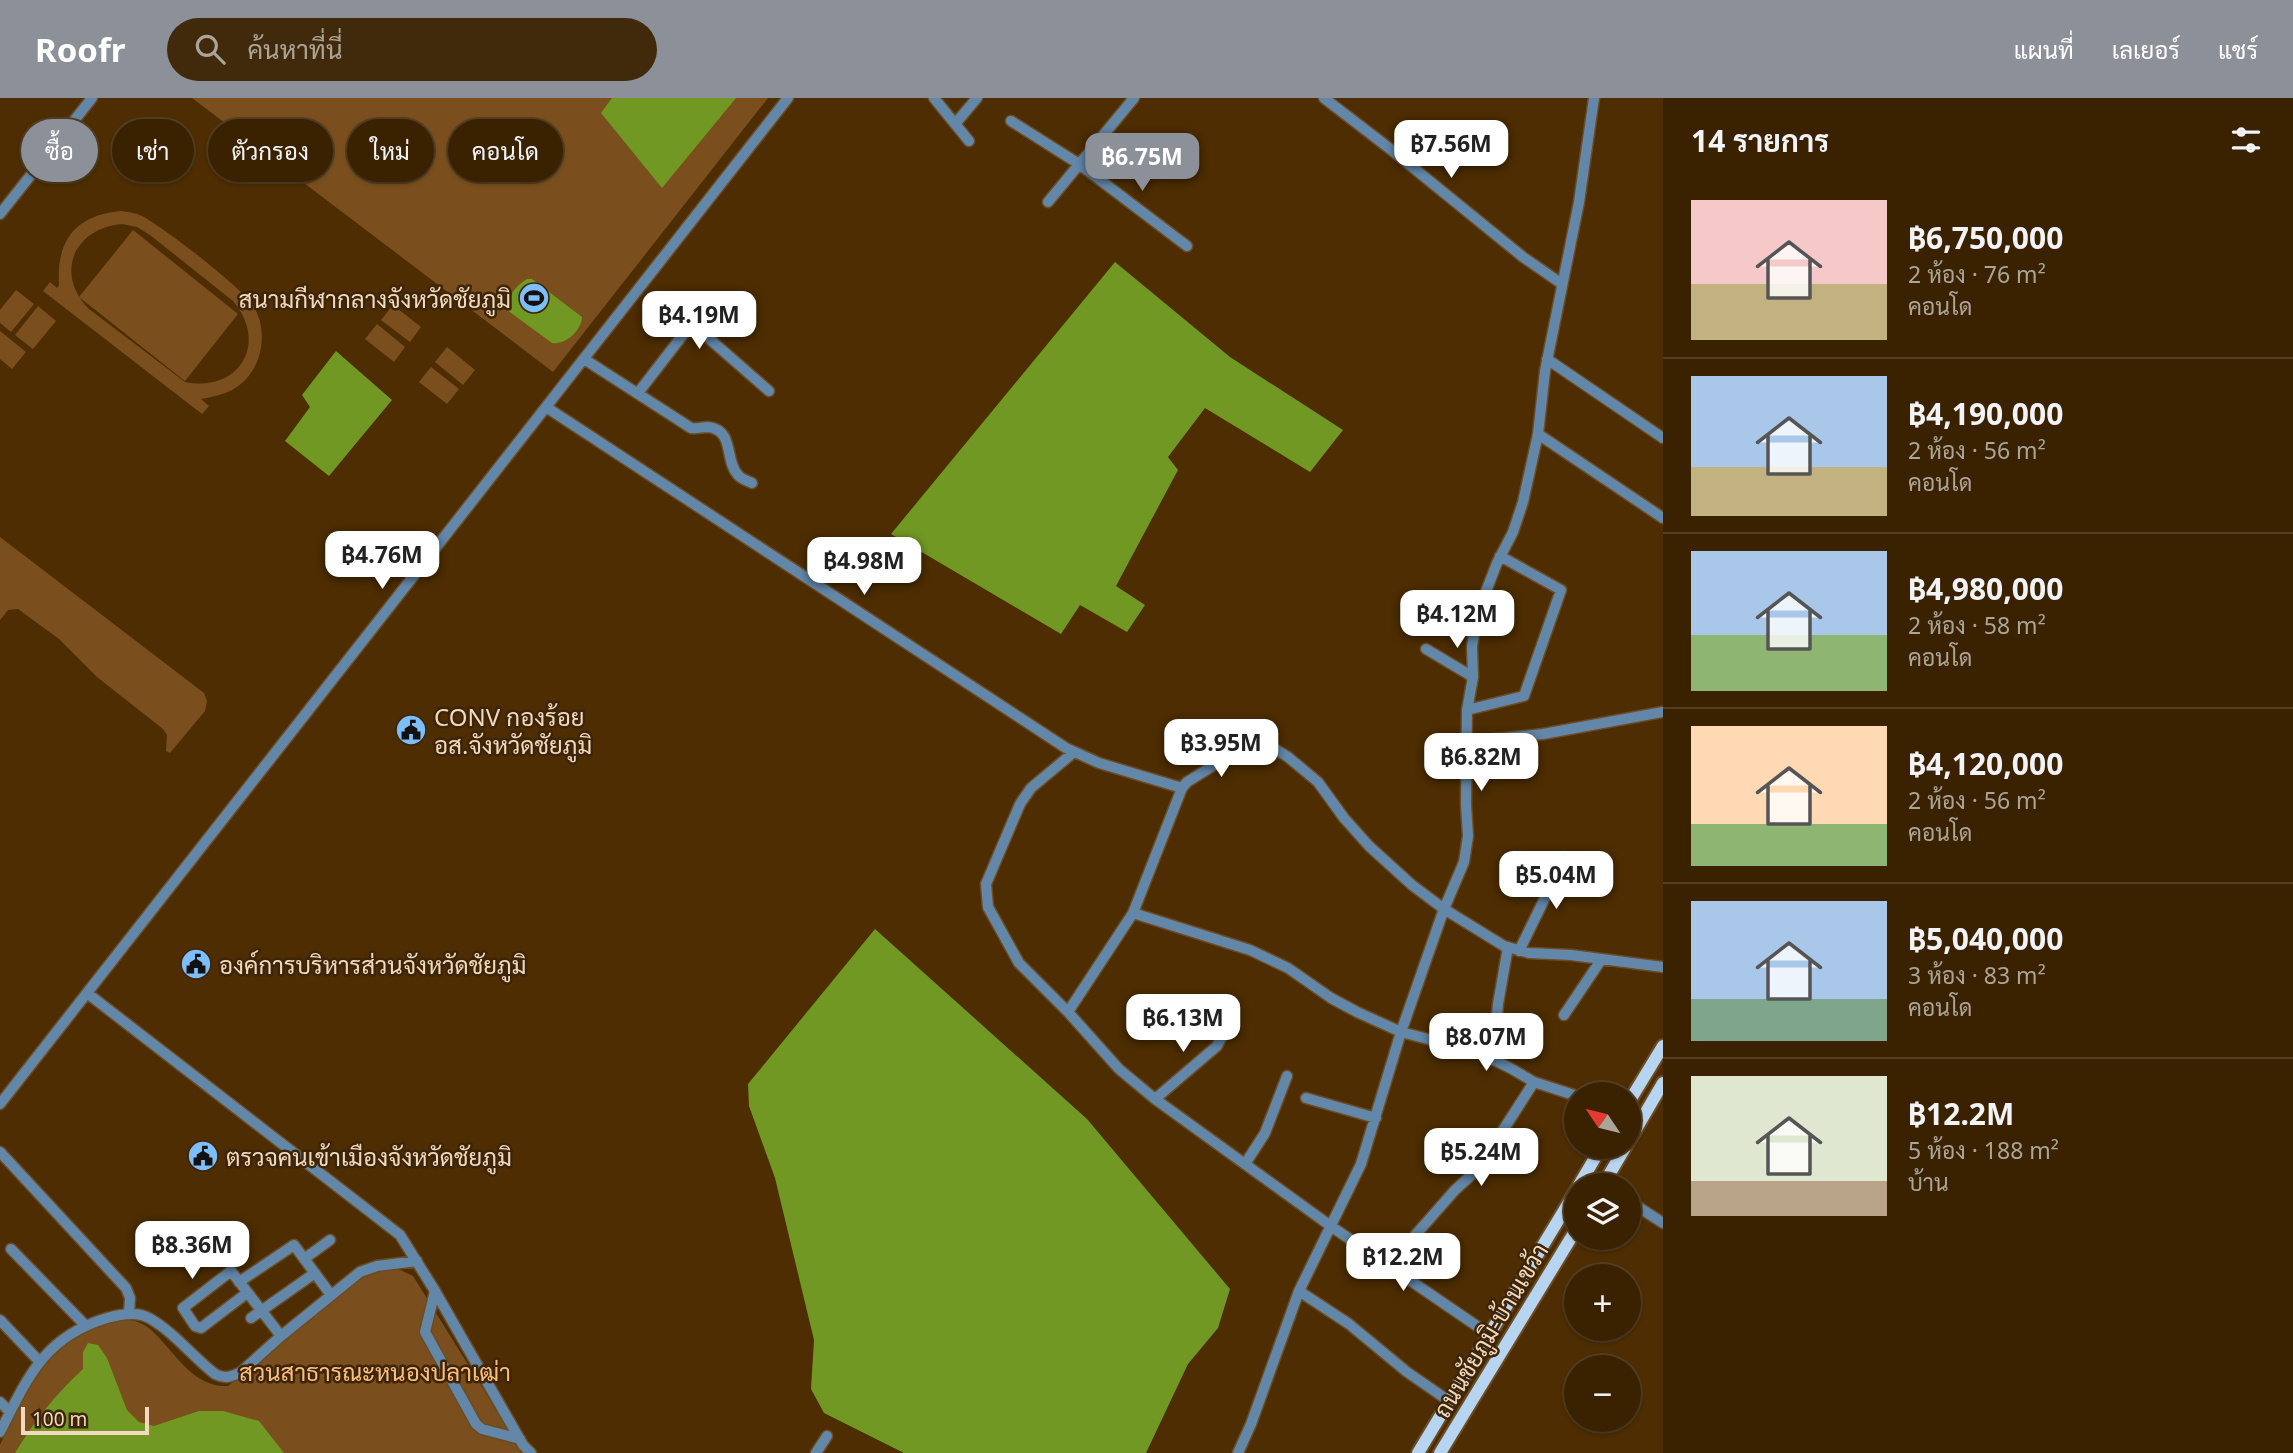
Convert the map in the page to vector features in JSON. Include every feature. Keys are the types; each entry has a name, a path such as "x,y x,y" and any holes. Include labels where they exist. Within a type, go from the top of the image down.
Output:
{"main road":[{"path":"1641,1082 1663,1046"},
{"path":"1642,1119 1663,1083"},
{"name":"ถนนชัยภูมิ-บ้านเขว้า","path":"1418,1453 1564,1210"},
{"name":"ถนนชัยภูมิ-บ้านเขว้า","path":"1440,1453 1564,1249"},
{"path":"1515,1292 1533,1299"}],"street":[{"path":"0,214 92,98"},
{"path":"0,1104 788,98"},
{"path":"934,98 969,141"},
{"path":"955,124 977,98"},
{"path":"1048,202 1134,98"},
{"path":"1324,98 1523,257 1562,284"},
{"path":"1238,1453 1299,1291 1362,1164 1401,1032 1444,909 1464,862 1468,836 1465,805 1467,709 1473,677 1472,646 1478,612 1500,556 1513,532 1523,502 1538,434 1547,359 1579,202 1594,98"},
{"path":"1011,121 1079,164 1187,246"},
{"path":"638,393 689,327 696,328 769,391"},
{"path":"584,359 691,428 707,427 719,431 727,440 732,465 739,476 752,484"},
{"path":"1547,359 1663,438"},
{"path":"546,407 1074,752 1099,763 1182,788"},
{"path":"1538,434 1663,517"},
{"path":"1467,709 1524,696 1561,590 1500,556"},
{"path":"1426,649 1473,677"},
{"path":"1467,742 1543,734 1663,712"},
{"path":"1068,1012 1133,913 1182,788 1187,782 1248,744 1267,744 1288,757 1318,782 1369,846 1412,885 1444,909 1508,947 1529,953 1571,955 1663,967"},
{"path":"1074,752 1031,788 1020,804 986,884 988,907 1019,963 1119,1069 1155,1099 1332,1227 1490,1335"},
{"path":"1519,951 1565,857"},
{"path":"1133,913 1250,950 1288,968 1357,1013 1401,1032 1478,1052 1534,1082 1564,1092"},
{"path":"1493,1060 1498,1004 1508,947"},
{"path":"1564,1015 1601,960"},
{"path":"87,993 400,1235 418,1261 520,1439 531,1453"},
{"path":"1155,1099 1217,1046 1224,1032 1225,1016"},
{"path":"1245,1164 1265,1133 1287,1076"},
{"path":"1389,1265 1455,1190 1478,1169 1534,1082"},
{"path":"1306,1098 1376,1118"},
{"path":"0,1152 126,1288 130,1298 130,1313"},
{"path":"1641,1209 1663,1223"},
{"path":"304,1259 330,1240"},
{"path":"239,1282 294,1245 331,1295"},
{"path":"11,1249 85,1325"},
{"path":"0,1432 39,1361 85,1325 130,1313 147,1316 206,1367 223,1378 241,1373 281,1336 360,1272 377,1266 418,1261"},
{"path":"247,1293 201,1328 195,1326 183,1308 231,1271 281,1336"},
{"path":"251,1318 315,1273"},
{"path":"435,1291 425,1332 476,1424 482,1429 520,1439"},
{"path":"1299,1291 1349,1324 1407,1372 1449,1401"},
{"path":"0,1320 39,1361"},
{"path":"0,1402 10,1412"},
{"path":"816,1453 827,1436"}],"green space":[{"name":"สนามกีฬากลางจังหวัดชัยภูมิ","path":"192,98 768,98 553,372 303,182 333,182 333,119 220,119"},
{"path":"129,212 152,222 219,273 254,307 259,318 262,341 256,364 242,383 232,390 201,399 209,406 202,414 43,291 50,282 57,288 59,285 61,255 72,233 81,224 105,213","holes":["122,224 137,227 233,301 243,317 248,333 248,348 243,361 233,372 220,380 185,382 89,309 78,295 71,268 81,243 105,227"]},
{"path":"133,230 238,314 185,381 79,297"},
{"path":"16,290 34,304 11,332 0,323 0,310"},
{"path":"393,305 421,327 410,342 381,320"},
{"path":"38,306 56,321 33,349 15,335"},
{"path":"377,324 405,347 394,362 365,339"},
{"path":"0,331 26,352 12,369 0,359"},
{"path":"447,347 475,370 463,385 435,362"},
{"path":"431,367 459,389 447,404 419,382"},
{"path":"0,537 204,693 207,701 205,711 170,753 166,751 167,735 163,729 97,677 59,639 18,609 8,610 0,620"},
{"name":"สวนสาธารณะหนองปลาเฒ่า","path":"394,1267 413,1276 523,1453 0,1453 0,1445 9,1426 42,1370 71,1340 89,1329 120,1320 140,1323 150,1329 194,1374 215,1385 228,1386 361,1277"}],"shaded area":[{"path":"612,98 736,98 662,188 601,113"},
{"path":"1115,262 1230,357 1343,430 1310,472 1205,408 1168,457 1178,470 1116,586 1145,605 1127,632 1080,605 1061,634 891,534"},
{"path":"527,279 532,279 582,317 572,336 562,342 552,343 507,310 512,292"},
{"path":"336,351 392,400 329,476 285,441 310,407 302,395"},
{"path":"875,929 1087,1119 1230,1289 1218,1328 1188,1364 1146,1453 904,1453 824,1413 811,1389 814,1340 775,1178 749,1106 748,1084"},
{"path":"88,1343 98,1345 107,1358 127,1410 139,1422 154,1426 199,1411 223,1411 259,1421 284,1453 15,1453 46,1408 83,1369 83,1352"}],"place":[{"name":"สนามกีฬากลางจังหวัดชัยภูมิ","path":"534,298"},
{"name":"CONV กองร้อย อส.จังหวัดชัยภูมิ","path":"411,730"},
{"name":"องค์การบริหารส่วนจังหวัดชัยภูมิ","path":"196,964"},
{"name":"ตรวจคนเข้าเมืองจังหวัดชัยภูมิ","path":"203,1156"}]}
